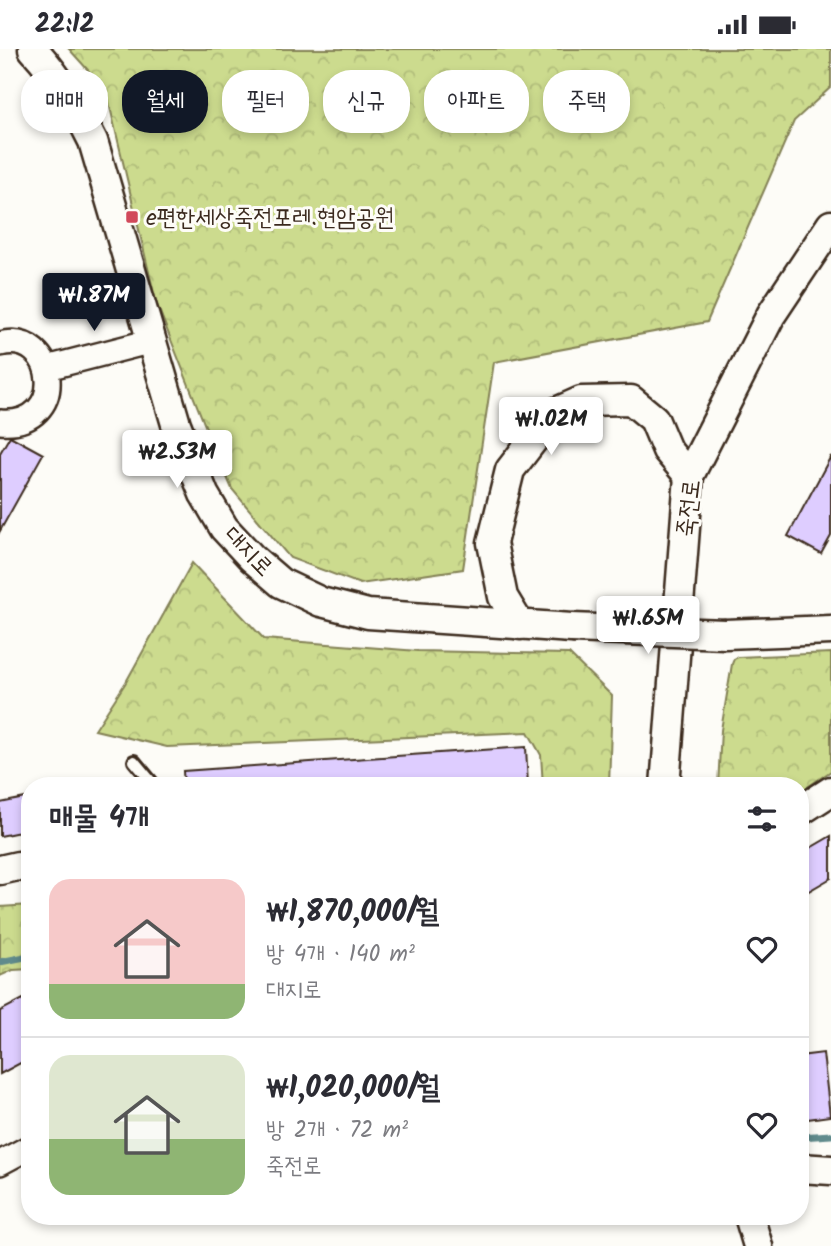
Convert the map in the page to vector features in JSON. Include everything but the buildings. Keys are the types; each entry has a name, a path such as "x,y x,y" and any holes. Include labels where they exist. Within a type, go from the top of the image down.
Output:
{"street":[{"name":"대지로","path":"33,49 48,65 72,100 93,141 176,424 205,494 224,528 252,558 281,583 321,602 368,614 572,628 725,634 831,630"},
{"name":"죽전로","path":"665,777 689,476 771,315 831,225"},
{"path":"47,368 152,341"},
{"path":"0,344 18,343 30,348 47,368 49,381 42,405 17,427"},
{"path":"520,625 503,597 492,543 510,470 554,413 581,401 631,400 654,419 667,450 689,476"},
{"path":"809,805 831,791"},
{"path":"0,870 21,866"},
{"path":"0,1163 21,1152"},
{"path":"809,1169 831,1170"},
{"path":"752,1225 758,1246"}],"lane":[{"path":"134,761 147,777"}],"green space":[{"path":"69,49 831,49 831,87 794,121 707,322 494,362 463,569 360,584 290,558 232,489 156,302 108,98 108,70 88,70"},
{"path":"192,563 264,639 418,651 569,654 612,696 609,777 542,777 541,755 528,732 167,747 95,730 126,682"},
{"path":"831,653 831,771 809,786 809,777 718,777 721,730 732,664 738,657"},
{"path":"21,906 21,970 0,976 0,907"}],"waterway":[{"path":"0,962 21,958"},
{"path":"809,1136 831,1135"}],"place":[{"name":"e편한세상죽전포레.현암공원","path":"132,217"}]}
